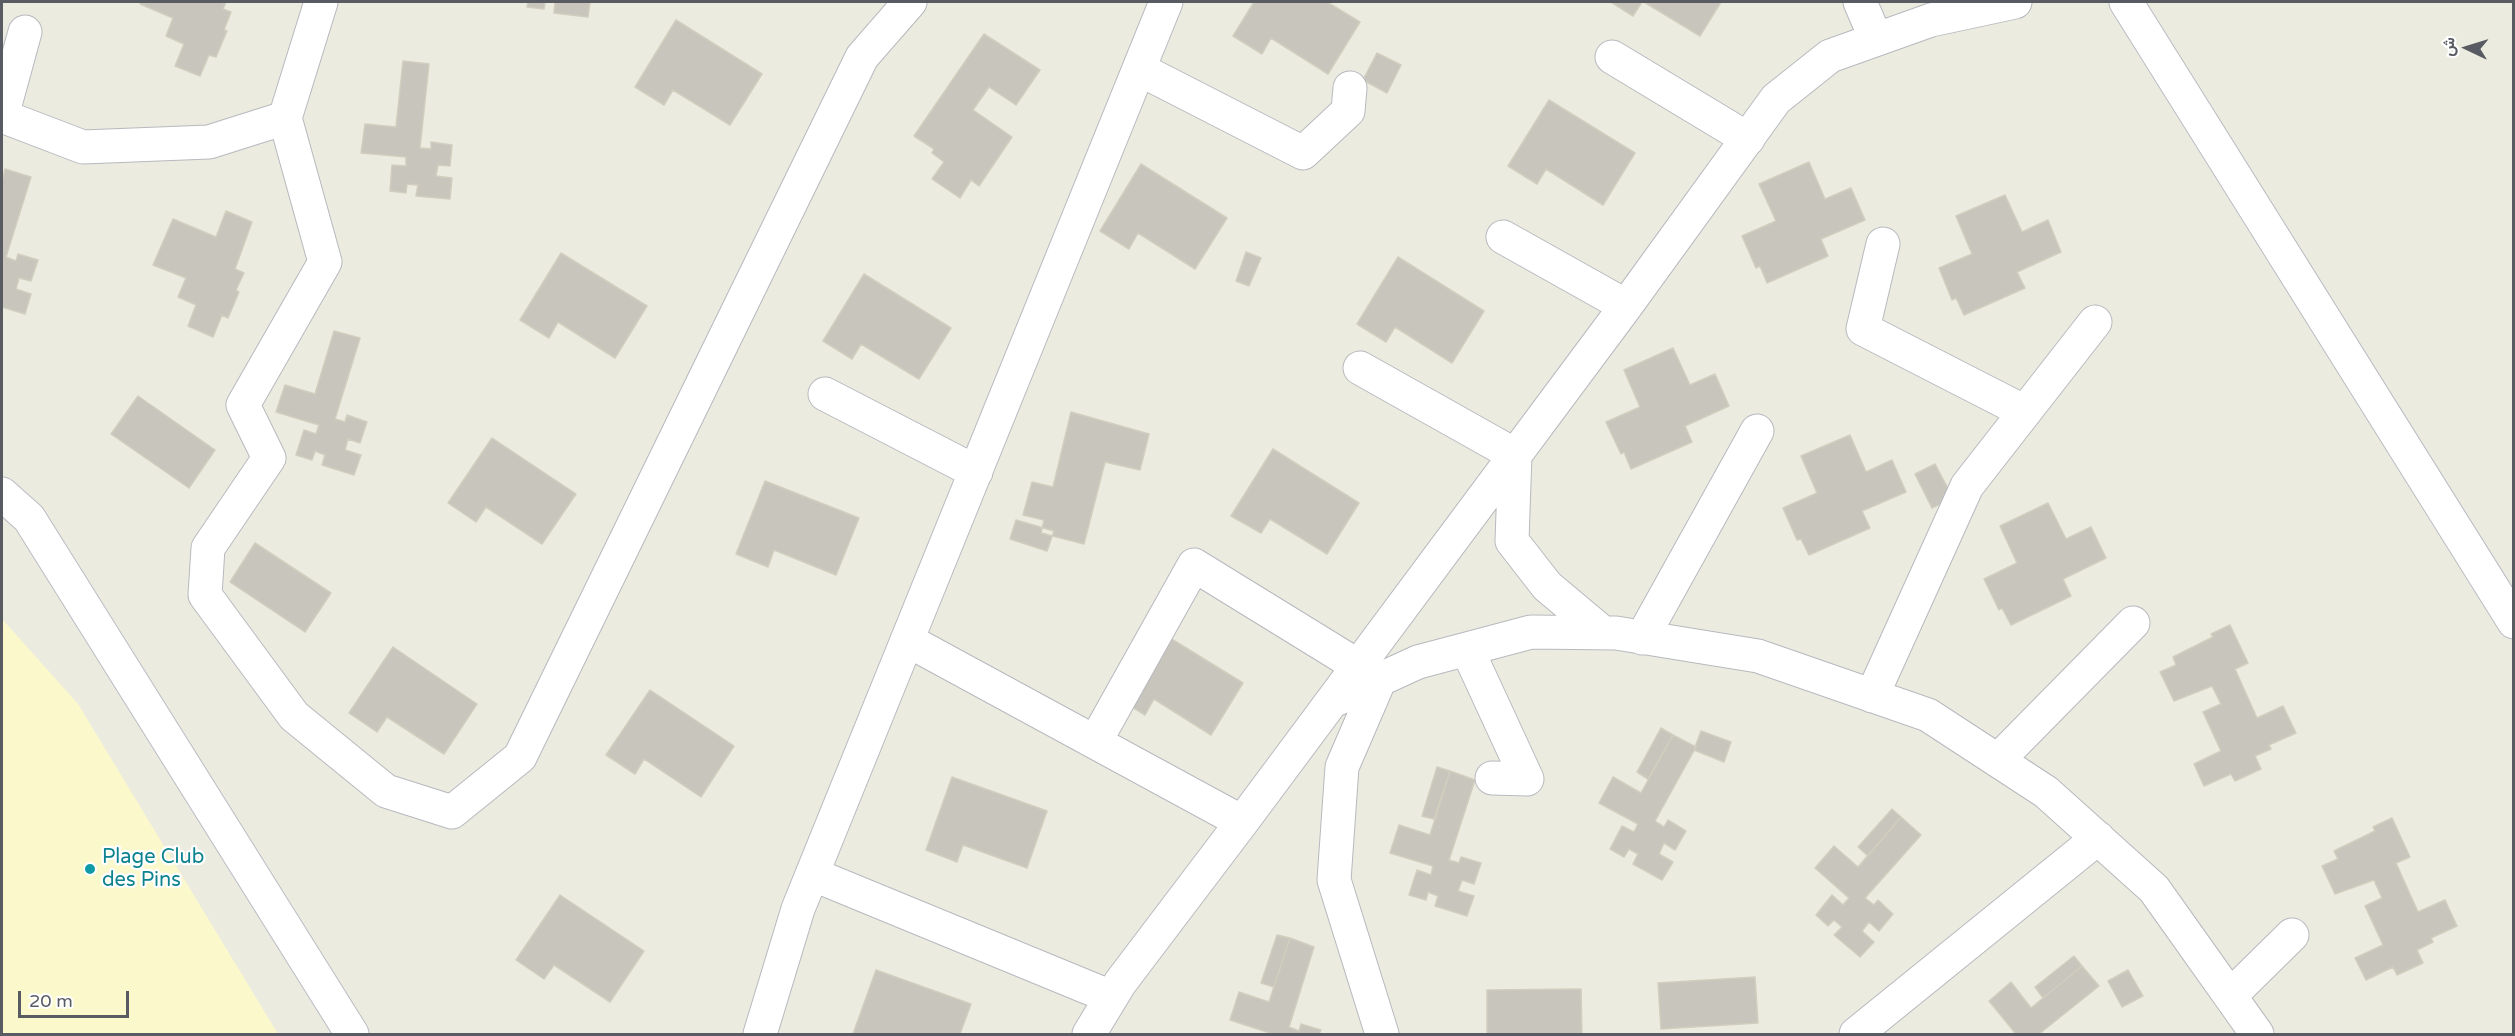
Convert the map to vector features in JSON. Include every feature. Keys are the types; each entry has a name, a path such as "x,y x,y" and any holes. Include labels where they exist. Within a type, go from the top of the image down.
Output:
{"street":[{"path":"321,2 285,118 325,262 243,405 269,458 208,548 205,595 294,716 386,791 452,812 520,758 862,57 910,2"},
{"path":"760,1035 798,909 1166,2"},
{"path":"1860,2 1876,39"},
{"path":"1383,1035 1334,880 1342,767 1369,673 1515,455 1776,99 1830,56 1931,20 2015,2"},
{"path":"2126,2 2514,622"},
{"path":"25,32 2,116 83,147 209,142 285,118"},
{"path":"1612,57 1748,139"},
{"path":"1139,69 1303,153 1348,111 1350,88"},
{"path":"1503,237 1626,306"},
{"path":"1883,244 1863,329 2025,412"},
{"path":"1872,696 1967,486 2095,322"},
{"path":"1360,368 1515,455"},
{"path":"825,394 976,472"},
{"path":"1642,638 1757,431"},
{"path":"1515,455 1512,541 1547,586 1603,633"},
{"path":"2,494 29,518 352,1035"},
{"path":"1095,742 1194,565 1369,673"},
{"path":"1998,760 2133,623"},
{"path":"1089,1035 1120,983 1332,701 1369,673 1531,632 1603,633 1758,656 1928,715 2046,792 2154,889 2257,1035"},
{"path":"907,640 1242,822"},
{"path":"1467,649 1527,779 1492,778"},
{"path":"1856,1035 2098,838"},
{"path":"812,874 1111,997"},
{"path":"2230,996 2292,934"}],"sand":[{"name":"Plage Club des Pins","path":"2,619 78,704 278,1034 2,1034"}],"building":[{"path":"141,2 226,2 223,9 231,12 224,30 227,31 216,57 209,55 200,76 175,66 184,44 166,36 173,18 140,4"},
{"path":"528,2 545,2 544,9 527,7"},
{"path":"555,2 590,2 588,17 554,13"},
{"path":"1254,2 1327,2 1360,22 1328,74 1271,38 1262,54 1233,36"},
{"path":"1611,2 1642,2 1633,16"},
{"path":"1644,2 1721,2 1700,36"},
{"path":"676,20 762,74 730,125 673,90 664,105 635,87"},
{"path":"984,34 1040,70 1016,105 989,87 973,110 1012,137 979,186 971,180 960,198 932,179 944,162 932,153 934,149 914,136"},
{"path":"1377,53 1401,65 1387,93 1363,80"},
{"path":"403,61 429,64 420,148 431,149 431,142 452,145 450,166 438,165 436,176 452,178 450,199 416,196 418,185 407,184 406,193 390,191 392,165 406,166 406,157 361,153 365,124 396,127"},
{"path":"1549,100 1635,153 1603,205 1546,169 1537,184 1508,166"},
{"path":"1809,162 1825,199 1851,188 1865,220 1821,239 1828,256 1767,283 1760,266 1756,268 1742,236 1776,221 1759,184"},
{"path":"1141,164 1227,218 1195,269 1138,233 1129,249 1100,231"},
{"path":"5,169 31,177 6,257 16,261 18,254 38,260 31,281 19,278 16,289 31,294 25,314 2,307 2,182"},
{"path":"2005,195 2022,232 2048,220 2061,252 2017,272 2025,288 1964,315 1956,298 1952,300 1939,268 1972,254 1956,216"},
{"path":"226,211 252,222 235,269 244,273 236,290 239,292 228,318 222,315 213,337 188,326 196,305 178,297 186,278 153,265 173,219 216,237"},
{"path":"1246,252 1261,258 1249,286 1236,281"},
{"path":"561,253 647,306 615,358 558,322 549,338 520,320"},
{"path":"1398,257 1484,311 1452,363 1395,327 1386,342 1357,324"},
{"path":"864,274 951,328 919,379 861,344 852,359 823,341"},
{"path":"334,331 360,338 335,419 345,422 347,415 367,422 360,443 348,439 345,450 361,455 354,475 322,465 325,455 315,451 312,460 296,455 304,430 316,434 319,425 276,412 285,385 315,394"},
{"path":"1673,348 1690,385 1715,374 1729,406 1685,426 1692,442 1631,469 1624,452 1621,454 1606,422 1640,407 1624,370"},
{"path":"138,396 215,450 189,488 111,434"},
{"path":"1071,412 1149,434 1140,470 1105,462 1084,544 1041,533 1044,520 1023,515 1032,482 1053,487"},
{"path":"1850,435 1866,472 1892,460 1906,492 1862,511 1870,528 1809,555 1801,539 1797,540 1783,508 1817,493 1801,456"},
{"path":"492,438 576,494 542,544 486,507 476,522 448,503"},
{"path":"1273,449 1359,503 1327,554 1270,519 1261,533 1231,516"},
{"path":"1935,464 1953,498 1932,508 1915,474"},
{"path":"765,481 859,518 836,575 774,550 768,567 736,554"},
{"path":"2048,503 2066,539 2091,527 2106,558 2063,579 2071,596 2011,625 2002,608 1999,610 1984,579 2017,563 2000,526"},
{"path":"1016,520 1054,531 1047,551 1010,539"},
{"path":"255,543 331,593 305,632 230,582"},
{"path":"2230,625 2248,663 2235,669 2257,718 2283,706 2296,733 2269,745 2271,749 2255,756 2261,769 2235,781 2231,774 2204,786 2194,764 2221,751 2203,712 2221,704 2212,686 2174,701 2160,672 2176,665 2173,657 2213,637 2211,634"},
{"path":"1157,630 1243,683 1211,735 1154,699 1145,715 1116,697"},
{"path":"393,647 477,704 444,754 387,717 377,732 349,713"},
{"path":"650,690 734,746 701,797 644,759 635,774 606,755"},
{"path":"1661,728 1673,735 1648,779 1637,772"},
{"path":"1701,731 1731,742 1724,762 1694,750"},
{"path":"1673,735 1696,747 1655,821 1664,827 1668,820 1686,831 1675,850 1664,843 1659,854 1673,862 1662,880 1633,864 1638,854 1629,849 1624,857 1610,849 1622,826 1634,832 1638,824 1599,803 1613,777 1641,793"},
{"path":"1437,767 1450,771 1434,819 1422,816"},
{"path":"1450,771 1475,780 1449,860 1459,863 1461,857 1481,863 1474,884 1462,880 1458,891 1474,896 1467,916 1435,906 1438,896 1428,892 1426,900 1409,895 1417,870 1431,875 1433,866 1390,853 1399,825 1430,835"},
{"path":"952,777 1047,811 1027,868 963,845 957,862 926,850"},
{"path":"1892,809 1901,817 1868,856 1858,847"},
{"path":"1901,817 1921,835 1865,898 1874,905 1878,900 1893,914 1879,931 1869,922 1862,931 1874,942 1860,957 1834,935 1842,927 1834,920 1828,926 1816,915 1832,895 1843,905 1849,898 1815,868 1834,846 1858,867"},
{"path":"2392,818 2410,857 2396,863 2418,912 2445,900 2457,926 2431,938 2433,942 2417,950 2423,963 2397,975 2393,967 2366,980 2355,958 2383,945 2365,906 2382,898 2374,880 2335,894 2322,866 2338,859 2334,851 2375,831 2373,827"},
{"path":"560,895 644,951 610,1002 554,965 544,979 516,960"},
{"path":"1277,935 1290,938 1274,987 1261,983"},
{"path":"1290,938 1314,947 1289,1027 1299,1031 1301,1024 1321,1030 1319,1034 1273,1034 1230,1020 1239,992 1269,1002"},
{"path":"2074,956 2082,966 2043,998 2035,987"},
{"path":"2082,966 2099,986 2039,1034 2016,1034 1989,1001 2011,982 2031,1008"},
{"path":"876,970 971,1004 960,1034 853,1034"},
{"path":"2128,970 2143,996 2122,1007 2108,981"},
{"path":"1755,977 1758,1023 1661,1029 1658,983"},
{"path":"1581,989 1582,1034 1487,1034 1487,990"}],"place":[{"name":"Plage Club des Pins","path":"90,869"}]}
